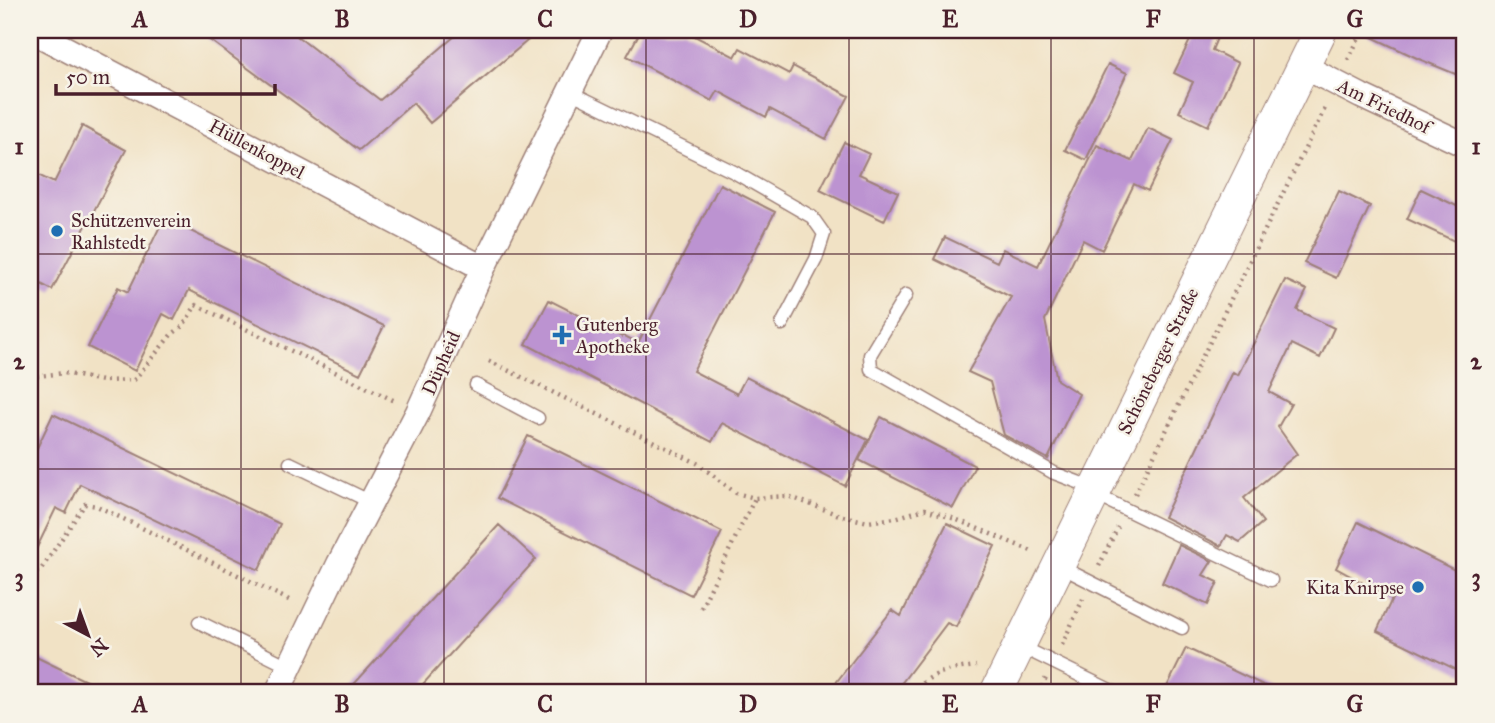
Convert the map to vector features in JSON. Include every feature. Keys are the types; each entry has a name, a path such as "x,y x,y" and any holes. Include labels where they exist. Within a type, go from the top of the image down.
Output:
{"street":[{"name":"Hüllenkoppel","path":"30,30 484,268"},
{"name":"Düpheid","path":"277,693 418,412 484,268 600,30"},
{"name":"Schöneberger Straße","path":"996,693 1321,30"},
{"name":"Am Friedhof","path":"1303,66 1465,145"}],"lane":[{"path":"570,92 734,172 812,217 824,234 816,259 782,324"},
{"path":"906,295 870,355 871,369 1054,473 1271,580"},
{"path":"476,386 538,418"},
{"path":"290,463 371,502"},
{"path":"1059,564 1182,628"},
{"path":"199,622 290,667"},
{"path":"1020,646 1116,693"}],"path":[{"path":"1039,693 1363,30"},
{"path":"30,377 64,373 102,381 134,380 170,335 183,326 197,305 418,412"},
{"path":"489,361 697,463 736,493 755,498 788,496 839,515 867,522 895,518 925,509 955,519 1059,564"},
{"path":"701,608 755,498"},
{"path":"30,574 40,571 85,505 97,506 316,613"},
{"path":"913,693 941,671 976,667"}],"building":[{"path":"196,30 289,30 380,100 462,30 540,30 430,123 413,103 359,150"},
{"path":"641,30 683,30 735,57 740,48 789,74 793,66 849,96 826,139 770,109 766,117 718,91 712,101 627,56"},
{"path":"1195,30 1217,38 1212,50 1238,63 1208,126 1179,112 1193,82 1174,73"},
{"path":"1357,30 1465,30 1465,78 1419,59"},
{"path":"1108,64 1127,73 1086,160 1065,150"},
{"name":"Schützenverein Rahlstedt","path":"82,126 126,150 52,290 30,278 30,171 54,183"},
{"path":"1148,128 1173,140 1148,191 1134,184 1102,250 1083,240 1045,320 1057,380 1079,394 1048,459 1004,435 990,382 968,372 1011,297 934,259 945,237 997,262 1003,249 1038,266 1097,145 1132,161"},
{"path":"844,142 869,154 859,174 898,192 884,221 820,190"},
{"path":"720,184 775,212 693,371 737,394 746,377 868,440 845,486 722,423 712,442 526,344 549,300 638,343"},
{"path":"1421,189 1465,210 1465,246 1407,219"},
{"path":"1339,191 1370,206 1336,278 1304,263"},
{"path":"164,218 384,326 360,374 189,290 174,320 163,314 135,371 88,347 118,287 128,292"},
{"path":"1285,280 1307,290 1297,310 1334,328 1320,358 1292,344 1269,392 1291,404 1278,427 1297,454 1244,498 1263,522 1240,542 1227,535 1221,546 1164,517 1233,372 1238,375"},
{"path":"53,414 280,524 259,570 80,484 66,513 56,508 30,562 30,463"},
{"path":"881,417 975,466 953,508 859,460"},
{"path":"528,436 722,532 691,595 497,498"},
{"name":"Kita Knirpse","path":"1358,522 1465,575 1465,674 1377,631 1392,599 1336,568"},
{"path":"947,523 995,546 956,627 947,623 894,693 828,693 892,610 901,616"},
{"path":"499,525 536,559 415,693 346,693"},
{"path":"1179,545 1212,561 1203,575 1218,582 1208,605 1162,583"},
{"path":"1186,648 1280,693 1164,693"},
{"path":"30,654 63,670 111,693 30,693"}],"place":[{"name":"Schützenverein Rahlstedt","path":"57,231"},
{"name":"Gutenberg Apotheke","path":"562,335"},
{"name":"Kita Knirpse","path":"1418,587"}]}
